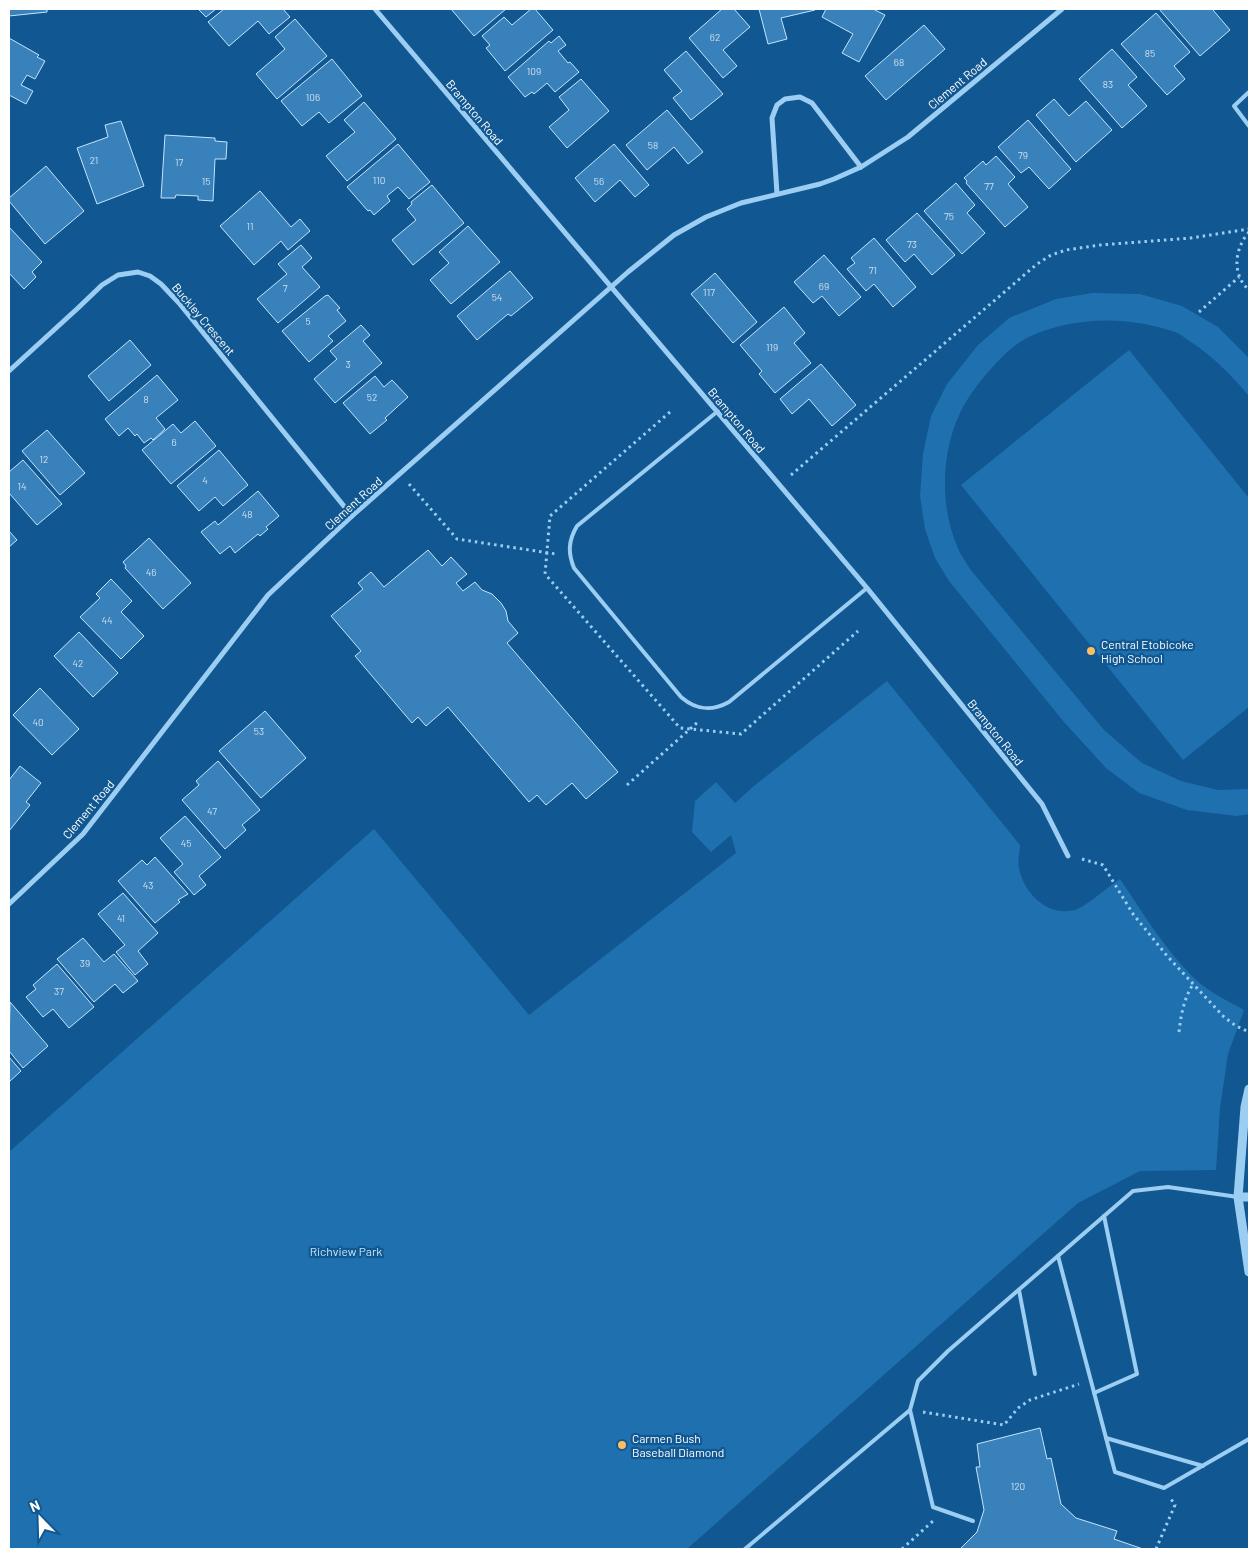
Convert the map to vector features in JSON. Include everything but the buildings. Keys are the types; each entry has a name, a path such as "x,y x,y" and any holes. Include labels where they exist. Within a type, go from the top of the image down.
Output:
{"street":[{"name":"Brampton Road","path":"375,9 866,588 1042,804 1068,856"},
{"name":"Clement Road","path":"9,904 83,834 268,595 352,516 611,287 674,235 706,216 740,203 801,190 827,182 861,167 908,137 1062,9"},
{"path":"777,194 772,118 776,105 786,98 800,96 812,103 861,167"},
{"name":"Buckley Crescent","path":"9,371 107,281 118,274 131,272 150,276 161,284 179,303 352,516"},
{"path":"1249,1089 1244,1107 1238,1197 1249,1272"},
{"path":"1238,1197 1249,1197"}],"lane":[{"path":"1249,92 1234,106 1249,126"},
{"path":"718,412 577,526 570,542 570,556 574,568 681,697 696,706 712,709 729,702 866,588"},
{"path":"973,1521 933,1506 910,1410 918,1381 948,1351 1133,1191 1168,1187 1238,1197"},
{"path":"1094,1393 1137,1374 1104,1216"},
{"path":"1058,1256 1115,1472 1164,1488 1249,1438"},
{"path":"1019,1290 1035,1374"},
{"path":"745,1549 910,1410"},
{"path":"1106,1438 1203,1466"}],"path":[{"path":"1249,230 1237,256 1239,277 1249,290"},
{"path":"779,485 1037,264 1051,255 1066,250 1100,245 1191,238 1249,230"},
{"path":"1199,312 1239,277"},
{"path":"670,412 550,516 544,574 680,728 741,734 858,631"},
{"path":"400,474 456,539 570,556"},
{"path":"627,785 712,709"},
{"path":"1068,856 1103,865 1133,914 1168,957 1224,1017 1236,1026 1249,1032"},
{"path":"1179,1032 1186,995 1193,984"},
{"path":"910,1410 1004,1425 1018,1408 1030,1400 1091,1380"},
{"path":"1156,1549 1174,1505 1164,1488"},
{"path":"902,1549 944,1511"}],"green space":[{"path":"1092,293 1140,294 1182,306 1218,327 1249,358 1249,396 1222,367 1199,348 1177,333 1157,327 1121,321 1084,322 1048,329 1031,336 1014,346 994,365 974,390 960,413 949,445 946,462 945,497 951,530 958,549 970,569 1104,730 1142,763 1181,781 1218,790 1249,789 1249,814 1237,816 1187,810 1139,793 1106,768 1064,722 949,581 935,558 925,529 920,496 923,454 931,416 947,384 978,345 1009,318 1056,299"},
{"path":"1129,350 1249,498 1249,707 1183,760 961,485"},
{"name":"Richview Park","path":"887,681 1020,845 1019,868 1026,887 1032,895 1047,907 1065,911 1075,910 1085,905 1120,879 1155,931 1184,968 1206,988 1244,1010 1228,1054 1220,1108 1216,1170 1140,1171 1078,1203 687,1549 9,1549 9,1152 374,829 529,1015 736,853 731,835 711,852 692,832 695,801 716,782 735,803 755,785"}],"place":[{"name":"Central Etobicoke High School","path":"1091,651"},
{"name":"Carmen Bush Baseball Diamond","path":"622,1445"}]}
